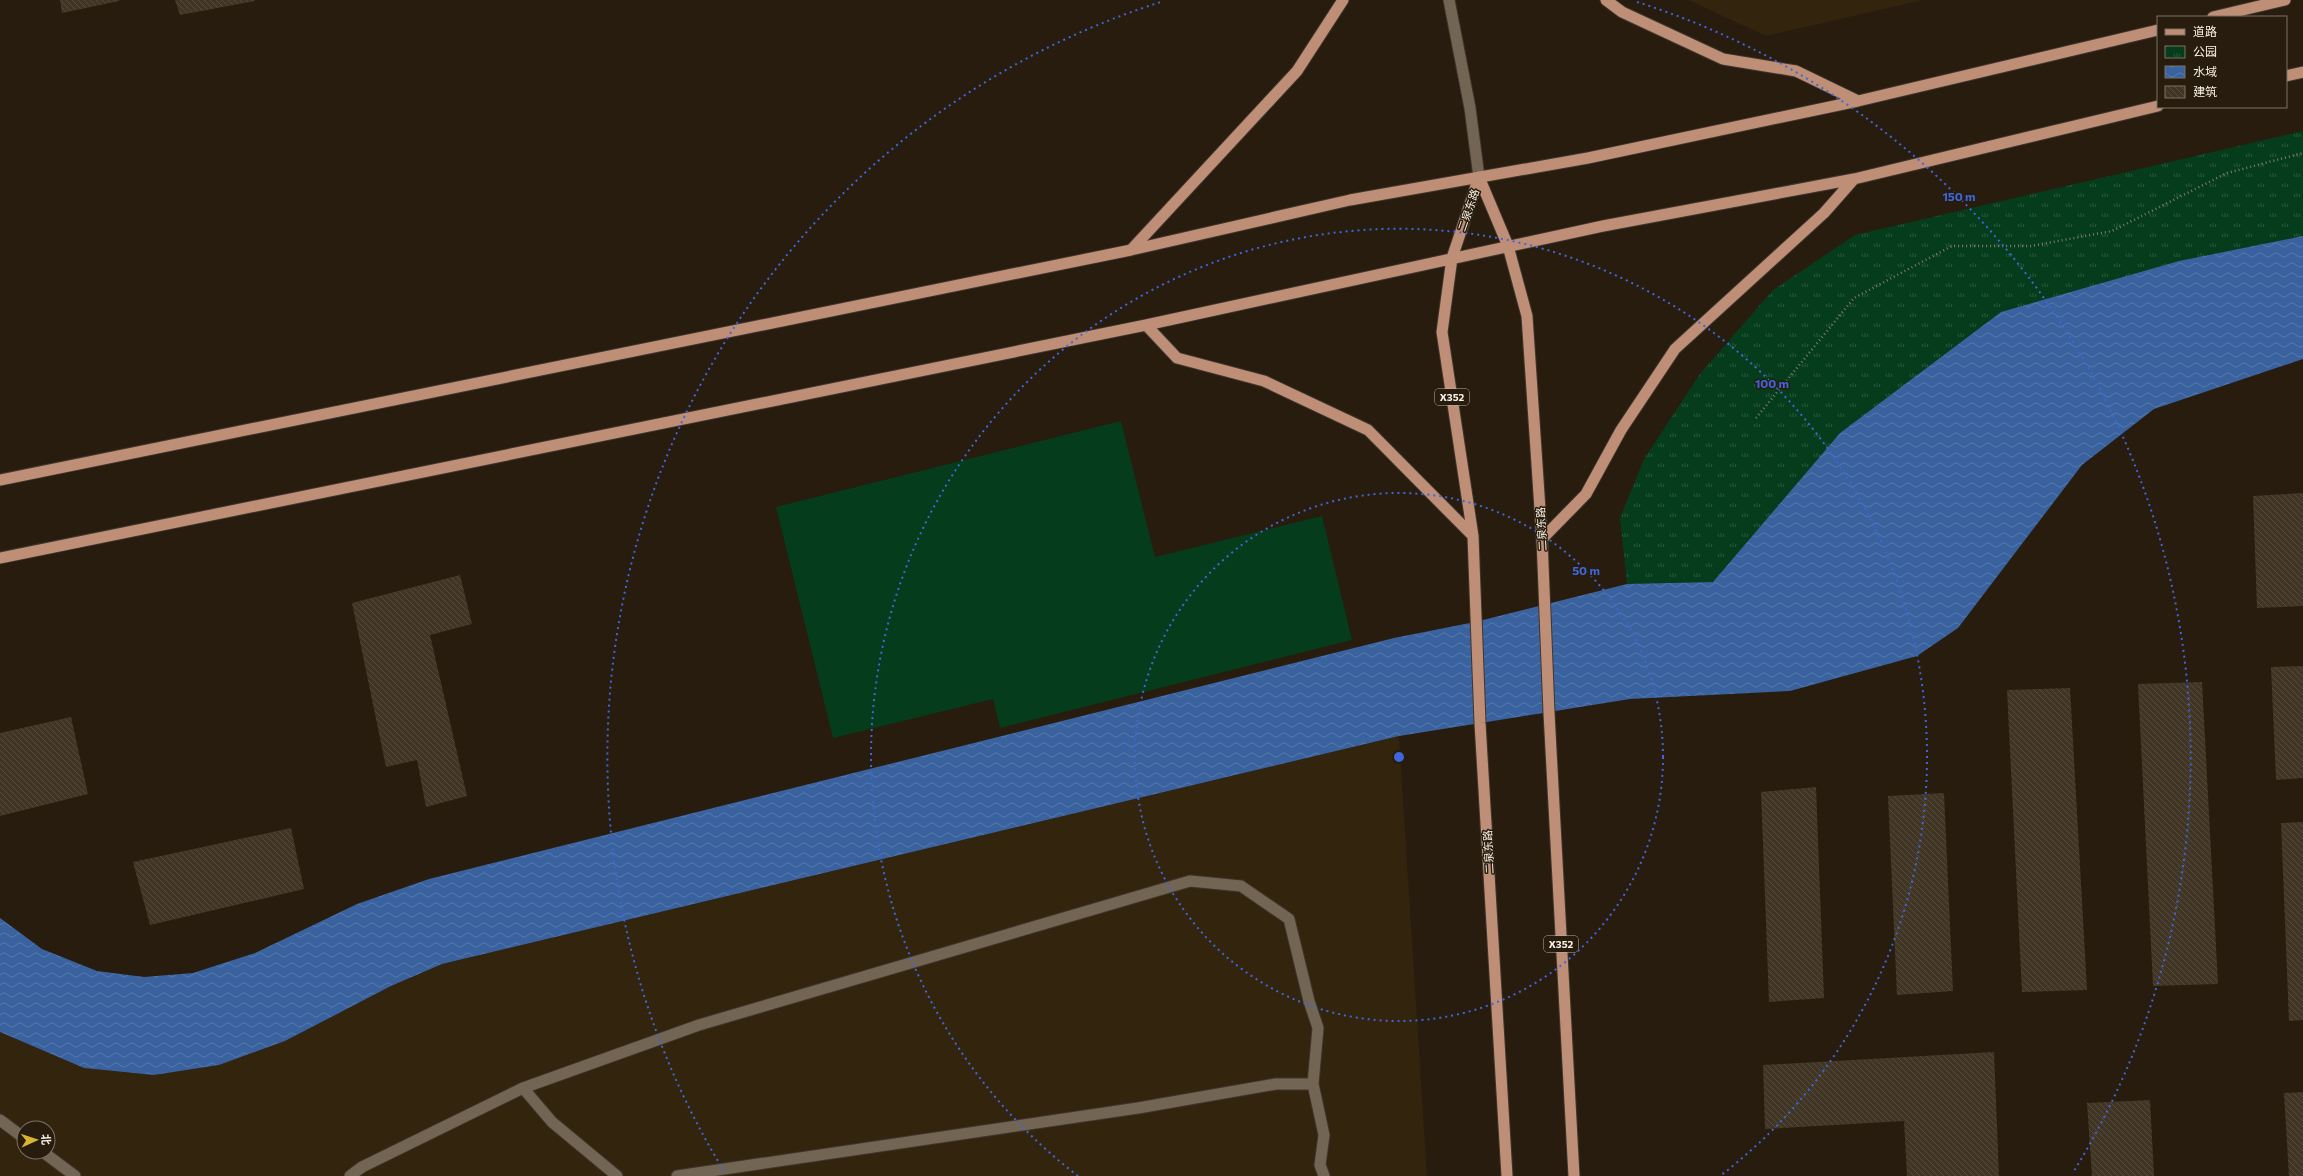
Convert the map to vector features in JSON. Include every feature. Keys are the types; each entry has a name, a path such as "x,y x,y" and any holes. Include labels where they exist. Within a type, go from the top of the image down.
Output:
{"main road":[{"path":"1131,250 1297,71 1343,0"},
{"path":"1449,0 1470,108 1479,177"},
{"path":"1606,0 1622,12 1723,59 1796,71 1858,101"},
{"path":"2217,16 2285,0"},
{"path":"0,480 1131,250 1350,200 1588,158 1858,101 2157,30"},
{"path":"2287,76 2303,72"},
{"path":"0,558 1146,325 1508,246 1854,179 2157,106"},
{"name":"二泉东路","path":"1479,177 1508,246 1527,316 1542,539 1549,713 1574,1176"},
{"name":"二泉东路","path":"1479,177 1452,258 1442,332 1473,536 1475,622 1480,723 1507,1176"},
{"path":"1542,539 1586,494 1621,430 1675,349 1824,213 1854,179"},
{"path":"1146,325 1177,358 1264,381 1368,430 1473,536"},
{"path":"350,1176 362,1167 523,1088 699,1025 1190,881 1241,886 1289,919 1309,1001 1318,1028 1313,1084 1324,1135 1320,1165 1324,1176"},
{"path":"677,1176 1138,1108 1276,1084 1313,1084"},
{"path":"523,1088 552,1122 617,1176"},
{"path":"0,1120 16,1132"},
{"path":"54,1160 75,1176"}],"path":[{"path":"1756,418 1854,298 1952,246 2031,246 2112,231 2227,173 2303,153"}],"shaded area":[{"path":"1688,0 1923,0 1766,36"},
{"path":"1399,736 1427,1176 0,1176 0,1032 84,1068 154,1075 219,1065 285,1041 391,986 442,964"}],"green space":[{"path":"2303,131 2303,236 2179,261 2001,312 1840,433 1713,582 1627,584 1620,518 1644,459 1700,374 1773,290 1855,235"},
{"path":"1121,421 1155,557 1322,516 1352,640 1000,728 993,699 833,738 776,507"}],"water":[{"path":"2303,236 2303,359 2154,409 2082,465 1958,628 1917,656 1790,691 1630,699 1399,736 442,964 391,986 285,1041 219,1065 154,1075 84,1068 0,1032 0,918 42,949 97,971 144,977 193,973 255,953 357,904 429,879 1394,638 1475,622 1627,584 1713,582 1840,433 2001,312 2179,261"}],"building":[{"path":"60,0 119,0 119,1 62,13"},
{"path":"175,0 255,0 255,1 180,15"},
{"path":"2303,493 2303,606 2257,608 2253,496"},
{"path":"460,575 472,624 430,635 467,796 426,807 417,760 386,767 352,603"},
{"path":"2303,666 2303,778 2276,780 2271,667"},
{"path":"2202,682 2218,984 2153,986 2138,684"},
{"path":"2070,688 2087,990 2022,992 2007,690"},
{"path":"71,717 88,794 0,816 0,733"},
{"path":"1816,787 1824,998 1769,1002 1761,792"},
{"path":"1944,793 1953,991 1897,995 1888,796"},
{"path":"2303,822 2303,1020 2289,1021 2281,823"},
{"path":"291,828 304,889 150,925 133,862"},
{"path":"1994,1052 1999,1176 1907,1176 1904,1121 1765,1129 1763,1065"},
{"path":"2303,1092 2303,1176 2289,1176 2284,1093"},
{"path":"2150,1100 2154,1176 2092,1176 2087,1103"}]}
